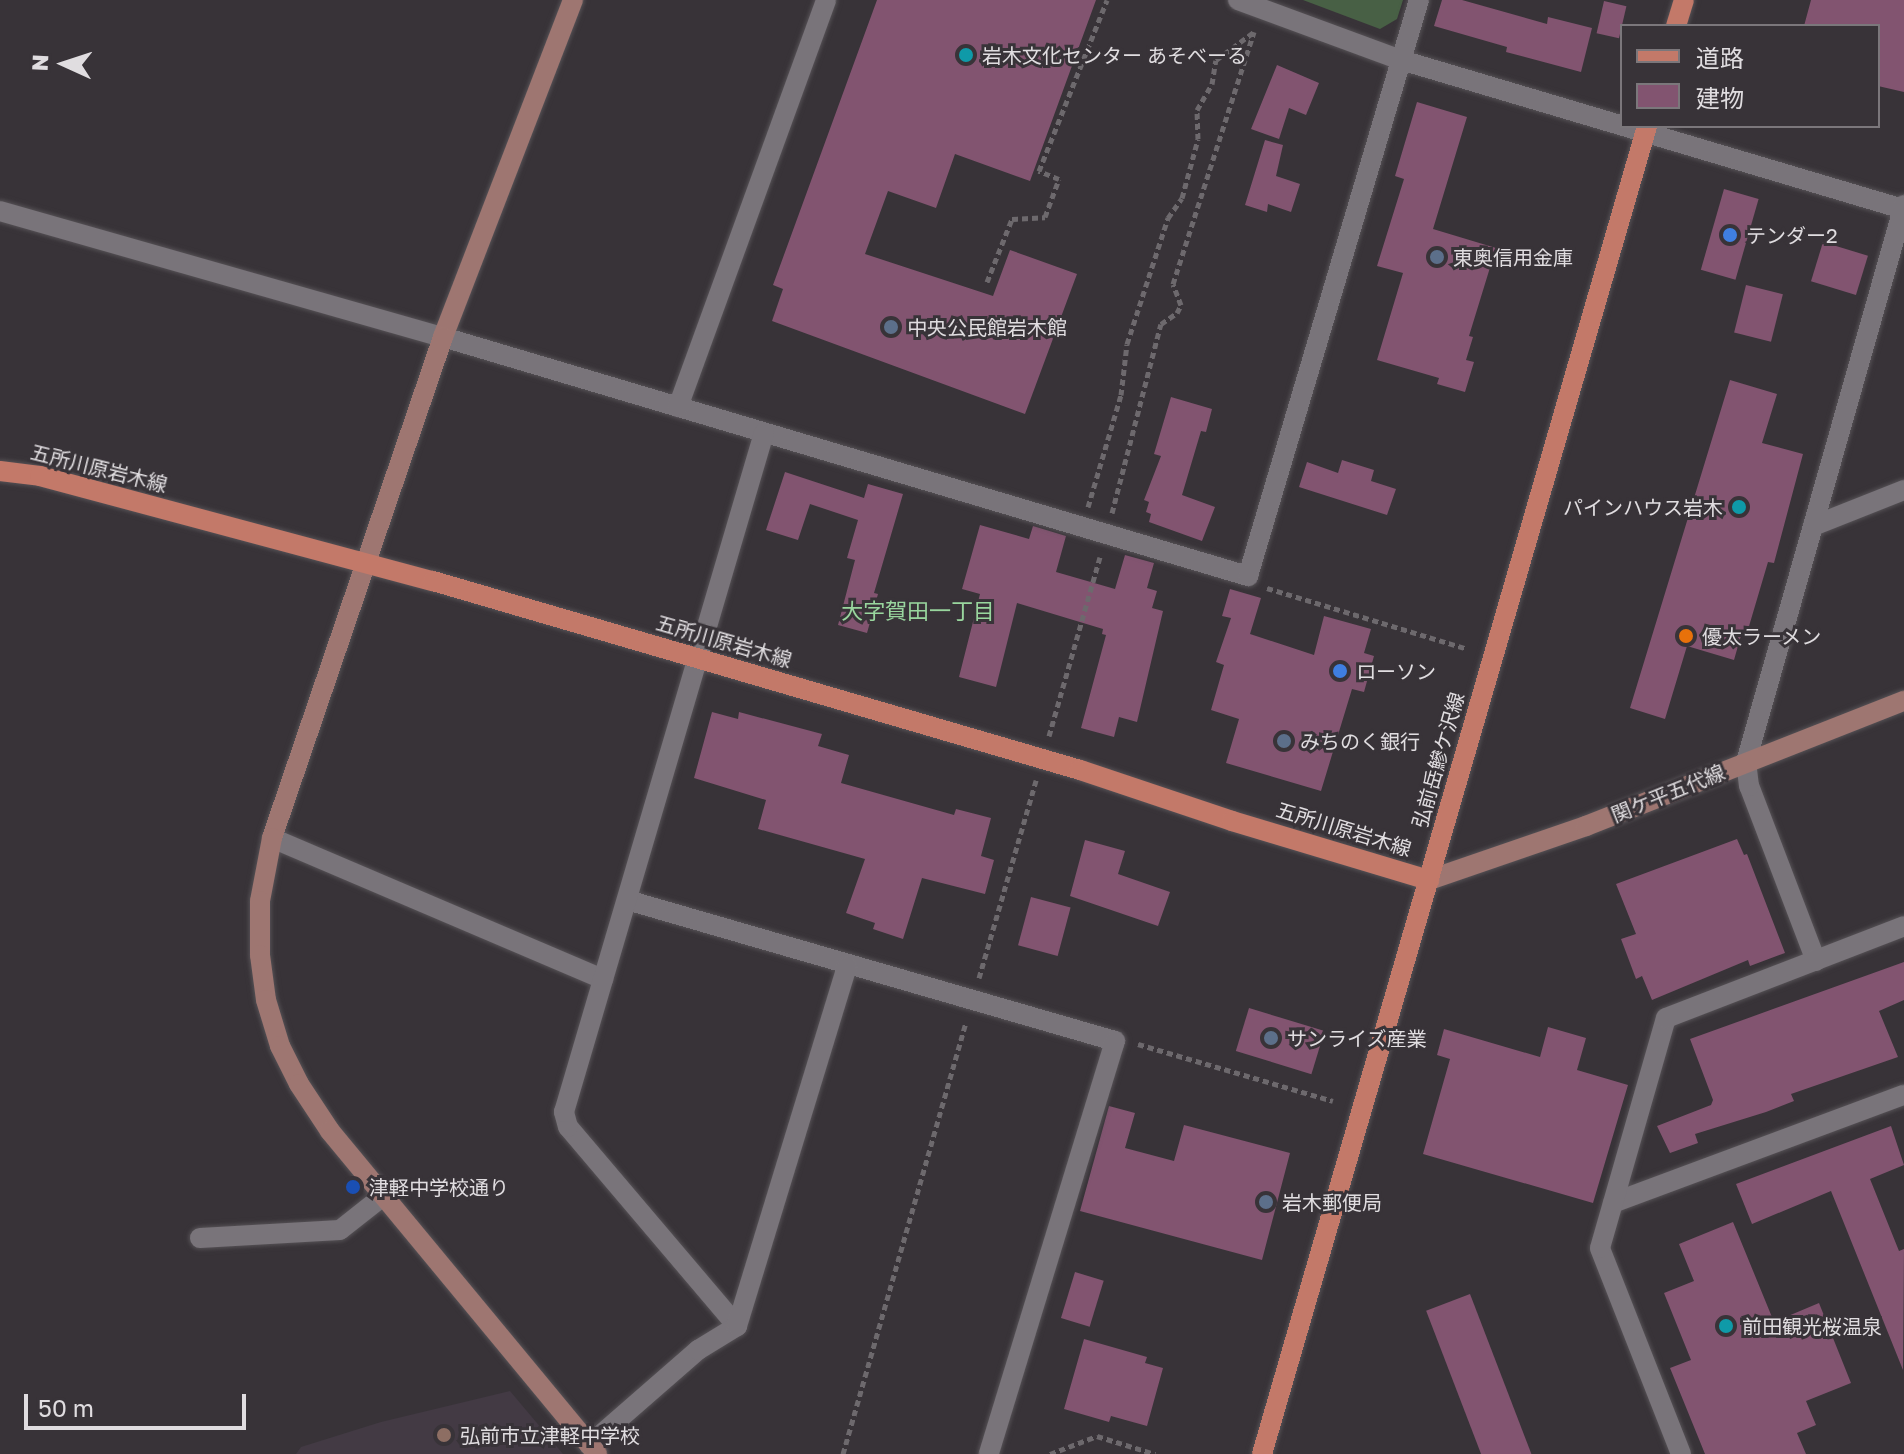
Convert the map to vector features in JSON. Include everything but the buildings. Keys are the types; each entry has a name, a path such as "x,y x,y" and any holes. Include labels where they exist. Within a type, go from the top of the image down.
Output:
{"main road":[{"path":"1677,24 1684,0"},
{"name":"弘前岳鰺ケ沢線","path":"1262,1454 1646,130"},
{"name":"五所川原岩木線","path":"0,471 40,476 365,563 698,658 1080,770 1232,821 1429,880"}],"street":[{"path":"573,0 443,337 272,838 260,901 260,955 266,1000 280,1046 299,1084 330,1131 593,1449 698,1350 737,1326 847,966"},
{"path":"678,407 826,0"},
{"path":"1238,0 1401,60 1620,123"},
{"path":"0,211 443,337 1248,576 1419,0"},
{"path":"1646,130 1904,207 1746,762 1749,786 1816,961"},
{"path":"737,1326 568,1127 564,1112 764,433"},
{"path":"1813,526 1904,490"},
{"name":"関ケ平五代線","path":"1429,880 1586,826 1904,701"},
{"path":"272,838 603,979"},
{"path":"627,900 1115,1041 989,1454"},
{"path":"1681,1454 1600,1248 1666,1018 1904,926"},
{"path":"1613,1203 1904,1095"},
{"path":"200,1238 340,1230 382,1197"}],"path":[{"path":"987,282 1012,219 1045,217 1059,179 1039,171 1107,0"},
{"path":"1083,527 1121,395 1127,344 1168,218 1182,198 1198,139 1197,110 1212,84 1216,60 1254,32 1173,284 1181,305 1177,313 1161,324 1107,534"},
{"path":"1248,576 1263,586 1465,648"},
{"path":"1115,1041 1128,1040 1333,1101"},
{"path":"1050,1454 1097,1436 1155,1454"}],"shaded area":[{"name":"弘前市立津軽中学校","path":"510,1391 563,1454 296,1454 301,1447 381,1422"}],"green space":[{"path":"1303,0 1403,0 1397,19 1380,29"}],"place":[{"name":"岩木文化センター あそべーる","path":"966,55"},
{"name":"テンダー2","path":"1730,235"},
{"name":"東奥信用金庫","path":"1437,257"},
{"name":"中央公民館岩木館","path":"891,327"},
{"name":"パインハウス岩木","path":"1739,507"},
{"name":"優太ラーメン","path":"1686,636"},
{"name":"ローソン","path":"1340,671"},
{"name":"みちのく銀行","path":"1284,741"},
{"name":"サンライズ産業","path":"1271,1038"},
{"name":"津軽中学校通り","path":"353,1187"},
{"name":"岩木郵便局","path":"1266,1202"},
{"name":"前田観光桜温泉","path":"1726,1326"},
{"name":"弘前市立津軽中学校","path":"444,1435"}],"district":[{"name":"大字賀田一丁目","path":"918,611"}]}
